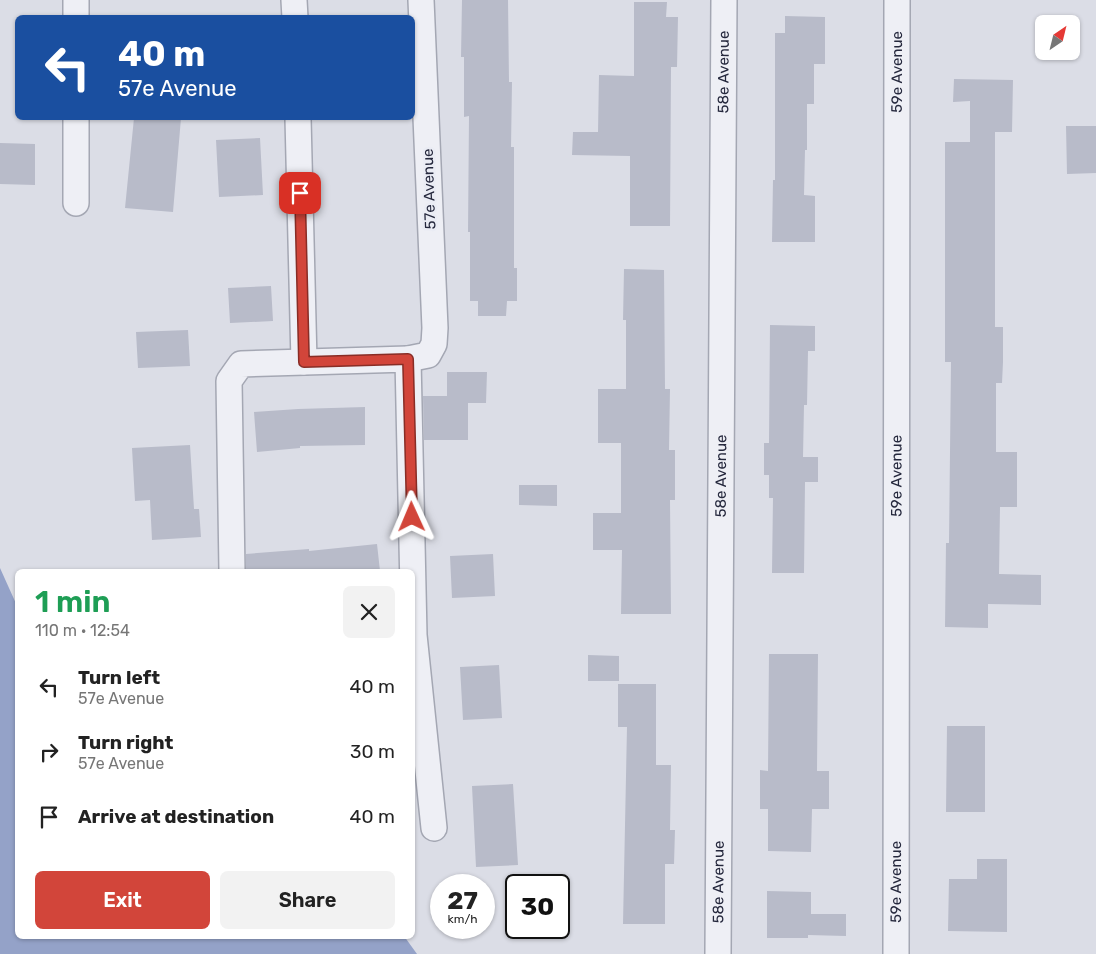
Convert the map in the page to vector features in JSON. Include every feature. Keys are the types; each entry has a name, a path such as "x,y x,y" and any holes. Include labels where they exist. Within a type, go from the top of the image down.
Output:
{"street":[{"path":"76,0 76,15"},
{"path":"294,0 295,15"},
{"name":"57e Avenue","path":"232,569 229,381 241,364 408,359 428,355 434,344 436,328 421,0"},
{"name":"58e Avenue","path":"718,954 724,0"},
{"name":"59e Avenue","path":"896,954 897,0"},
{"path":"76,120 76,203"},
{"path":"298,120 304,362"},
{"path":"408,359 412,569"},
{"path":"415,653 434,828"}],"water":[{"path":"0,568 15,601 15,939 406,939 417,954 0,954"}],"building":[{"path":"462,0 508,0 509,82 512,82 511,147 514,147 514,268 517,268 517,301 507,301 506,316 478,316 478,301 470,301 470,232 468,232 469,116 464,117 464,57 461,57"},
{"path":"634,2 667,2 666,17 678,17 677,67 671,67 670,226 630,226 630,156 572,155 573,132 598,132 599,75 634,76"},
{"path":"785,16 825,17 825,64 814,64 814,104 807,104 807,150 805,150 804,195 815,196 815,242 772,242 773,180 775,180 775,33 785,33"},
{"path":"954,79 1013,80 1012,132 995,132 995,327 1003,327 1002,383 996,383 996,452 1017,452 1017,507 1000,507 999,574 1041,575 1041,605 988,604 988,628 945,627 946,543 949,543 951,362 945,362 945,142 970,142 970,101 953,102"},
{"path":"134,120 181,120 173,212 125,208"},
{"path":"1066,126 1096,126 1096,173 1067,174"},
{"path":"260,138 263,195 219,197 216,140"},
{"path":"0,143 35,144 35,185 0,184"},
{"path":"624,269 664,270 665,389 670,389 669,450 675,450 675,500 670,500 671,614 621,614 622,550 593,550 593,513 621,513 621,443 598,443 598,389 626,389 626,320 623,320"},
{"path":"271,286 273,321 230,323 228,288"},
{"path":"770,325 815,326 815,351 808,351 807,405 804,405 803,457 818,457 818,482 805,482 804,573 772,573 773,498 769,498 769,475 764,475 764,443 769,443"},
{"path":"188,330 190,366 138,368 136,332"},
{"path":"447,372 487,372 486,403 468,403 468,440 424,440 423,396 447,396"},
{"path":"365,407 365,445 300,446 300,448 257,452 254,412"},
{"path":"190,445 194,509 199,509 201,537 152,540 150,500 135,501 132,448"},
{"path":"519,485 557,485 557,506 519,505"},
{"path":"377,544 380,569 246,569 246,554 309,549 309,551"},
{"path":"493,554 495,596 452,598 450,556"},
{"path":"769,654 818,654 817,771 829,771 829,809 812,809 811,852 768,851 768,809 760,809 760,770 768,771"},
{"path":"588,655 619,656 619,681 588,681"},
{"path":"499,665 502,718 463,720 460,667"},
{"path":"618,684 656,684 656,765 671,765 670,830 675,830 674,864 665,864 665,924 623,924 627,727 618,727"},
{"path":"947,726 985,726 985,812 946,812"},
{"path":"513,784 518,865 476,867 472,786"},
{"path":"977,859 1007,859 1007,932 948,931 949,879 977,879"},
{"path":"767,891 811,892 811,914 846,914 846,936 808,935 808,938 767,938"}],"route":[{"path":"300,193 304,362 408,359 412,517"}]}
